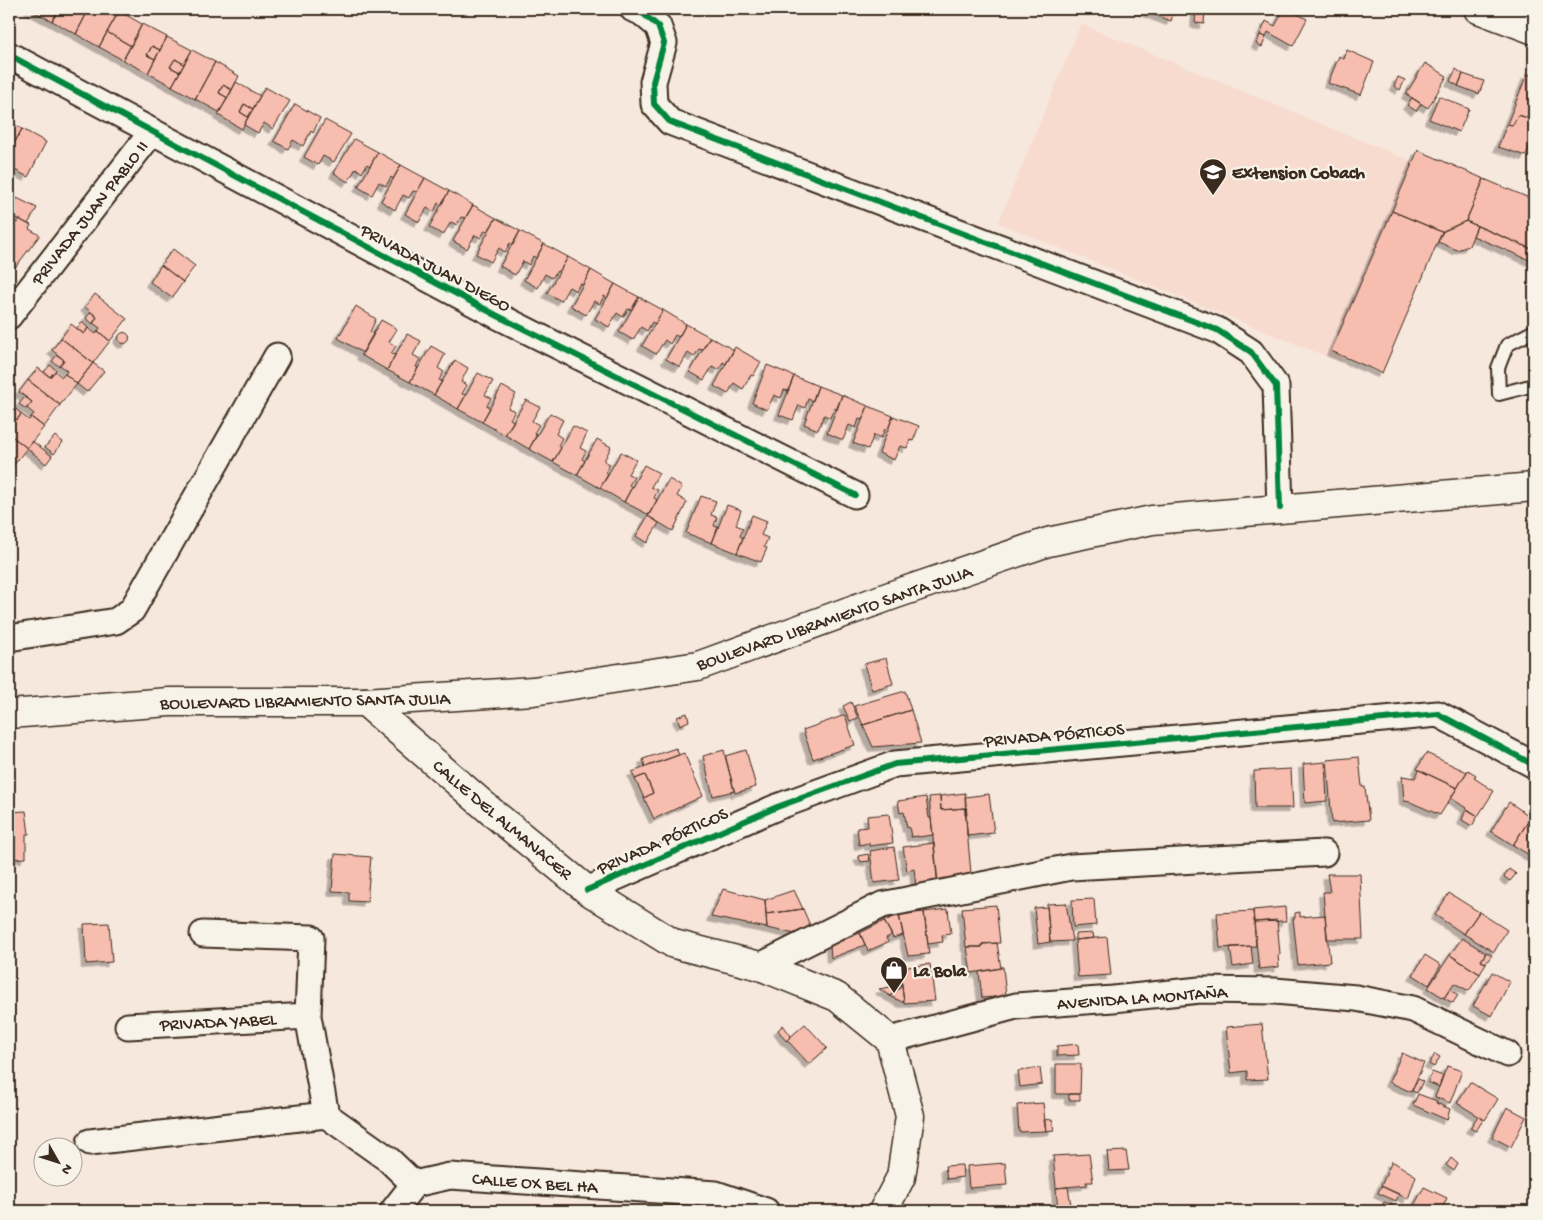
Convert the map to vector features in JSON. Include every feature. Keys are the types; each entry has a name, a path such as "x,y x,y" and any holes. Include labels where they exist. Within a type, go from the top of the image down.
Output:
{"main road":[{"path":"1478,9 1534,30"},
{"name":"BOULEVARD LIBRAMIENTO SANTA JULIA","path":"9,714 169,702 365,702 533,691 698,666 893,595 1048,542 1152,520 1534,487"},
{"name":"CALLE DEL ALMANACER","path":"365,702 493,813 587,890 674,944 760,966 837,997 890,1040"},
{"path":"884,1211 901,1177 910,1116 890,1040"}],"street":[{"path":"633,9 641,12 658,26 664,43 653,82 654,104 670,122 1217,330 1251,352 1276,386 1280,508"},
{"name":"PRIVADA JUAN DIEGO","path":"9,55 496,315 855,495"},
{"name":"PRIVADA JUAN PABLO II","path":"9,316 152,132"},
{"path":"9,638 116,621 132,610 277,356"},
{"name":"PRIVADA PÓRTICOS","path":"587,890 777,806 895,764 1438,714 1534,765"},
{"path":"760,966 882,905 1071,867 1324,853"},
{"path":"203,934 311,938 308,1016 326,1115"},
{"name":"AVENIDA LA MONTAÑA","path":"890,1040 1016,1006 1113,1000 1200,990 1265,991 1356,998 1413,1009 1507,1054"},
{"name":"PRIVADA YABEL","path":"128,1026 308,1016"},
{"path":"90,1142 326,1115 388,1159 414,1184 393,1211"},
{"name":"CALLE OX BEL HA","path":"414,1184 450,1176 716,1194 766,1211"}],"lane":[{"path":"1534,331 1507,345 1498,368 1500,394 1534,385"}],"shaded area":[{"name":"Extension Cobach","path":"1081,24 1428,168 1340,362 998,223"}],"building":[{"path":"29,9 59,9 52,21"},
{"path":"59,9 89,9 76,34 52,21"},
{"path":"89,9 115,9 119,11 99,47 76,34"},
{"path":"1139,9 1175,9 1171,21"},
{"path":"1196,9 1205,9 1204,24 1195,23"},
{"path":"1284,9 1288,9 1307,19 1293,46 1268,32 1266,37 1260,35 1266,21 1275,26"},
{"path":"119,11 142,24 131,46 107,32"},
{"path":"142,24 167,37 160,50 152,46 147,55 155,59 148,73 123,60"},
{"path":"107,32 131,46 123,60 99,47"},
{"path":"1260,35 1266,37 1262,47 1256,44"},
{"path":"167,37 192,50 184,64 175,59 170,67 180,72 172,86 148,73"},
{"path":"152,46 160,50 155,59 147,55"},
{"path":"192,50 215,62 195,99 172,86"},
{"path":"1347,50 1374,62 1361,95 1328,83 1339,56 1344,59"},
{"path":"175,59 184,64 180,72 170,67"},
{"path":"215,62 239,76 232,90 223,85 219,93 228,98 219,112 195,99"},
{"path":"1425,63 1447,76 1428,108 1406,94"},
{"path":"1456,69 1463,74 1458,86 1450,81"},
{"path":"1463,74 1484,81 1479,94 1458,86"},
{"path":"1527,74 1534,76 1534,120 1518,115 1513,125 1507,124"},
{"path":"1398,77 1405,80 1400,90 1394,86"},
{"path":"236,82 260,96 253,109 244,104 240,112 248,117 242,129 218,115"},
{"path":"223,85 232,90 228,98 219,93"},
{"path":"265,87 290,101 273,129 264,123 258,133 244,125"},
{"path":"1439,96 1469,109 1459,132 1429,119"},
{"path":"1412,98 1421,104 1416,111 1407,105"},
{"path":"244,104 253,109 248,117 240,112"},
{"path":"295,104 320,118 313,133 311,131 303,146 293,140 288,149 274,141"},
{"path":"1518,115 1534,120 1534,132 1526,156 1498,147 1507,124 1513,125"},
{"path":"325,120 351,134 334,162 323,156 318,165 304,157"},
{"path":"9,121 22,129 9,153"},
{"path":"22,129 46,142 28,177 9,167 9,153"},
{"path":"354,139 378,152 370,166 367,164 362,173 356,168 348,182 334,173"},
{"path":"1418,150 1484,179 1466,221 1442,232 1392,211"},
{"path":"378,152 401,165 393,179 391,177 386,186 379,182 372,195 358,187"},
{"path":"401,165 425,178 417,192 413,191 409,198 403,195 395,210 381,201"},
{"path":"425,178 449,191 441,205 438,203 434,212 427,208 419,222 405,214"},
{"path":"1484,179 1534,200 1534,250 1466,221"},
{"path":"449,191 473,205 465,218 461,217 457,225 451,222 443,235 429,227"},
{"path":"17,198 37,208 28,224 9,214"},
{"path":"473,205 496,218 488,231 485,230 481,238 475,235 467,249 453,241"},
{"path":"1392,211 1442,232 1382,373 1331,351"},
{"path":"9,218 17,223 19,219 31,225 29,229 40,235 14,269 9,266"},
{"path":"496,218 520,231 513,245 510,243 505,252 499,248 491,262 476,254"},
{"path":"1466,221 1477,226 1469,246 1457,250 1438,242 1443,231"},
{"path":"1477,226 1534,250 1534,262 1473,236"},
{"path":"520,231 544,244 536,258 533,256 529,265 523,261 515,275 500,266"},
{"path":"544,244 568,257 559,272 557,271 552,278 545,274 538,288 524,280"},
{"path":"173,249 195,266 183,282 161,265"},
{"path":"568,257 591,270 583,285 580,283 576,291 569,287 561,301 547,293"},
{"path":"161,265 183,282 172,298 150,282"},
{"path":"591,270 615,284 607,298 604,296 600,304 594,301 586,315 571,306"},
{"path":"615,284 639,297 631,310 628,309 623,317 617,313 609,327 595,319"},
{"path":"95,294 127,319 110,341 98,331 100,328 93,323 97,317 85,307"},
{"path":"639,297 663,310 655,324 652,322 647,331 641,327 633,340 619,332"},
{"path":"356,306 376,319 370,332 374,334 363,353 338,338"},
{"path":"663,310 686,324 679,337 675,335 670,344 665,340 656,354 642,346"},
{"path":"91,312 97,317 93,324 86,318"},
{"path":"381,320 397,329 389,342 396,346 391,354 395,355 387,370 361,355"},
{"path":"82,322 88,328 84,334 77,329"},
{"path":"71,324 84,334 88,328 96,334 98,331 110,341 93,363 61,338"},
{"path":"686,324 710,337 702,350 699,349 694,357 688,353 680,367 666,359"},
{"path":"122,333 126,333 129,338 128,342 122,343 119,340 119,336"},
{"path":"407,334 421,341 413,355 420,359 416,367 418,368 410,382 387,370"},
{"path":"710,337 734,350 726,364 723,362 719,370 712,367 704,380 690,372"},
{"path":"61,338 93,363 77,384 65,374 67,371 60,365 64,360 52,350"},
{"path":"431,346 445,354 438,368 444,372 439,380 442,381 434,395 410,382"},
{"path":"735,347 761,362 743,389 734,383 728,394 714,386"},
{"path":"57,355 64,360 59,366 52,361"},
{"path":"455,360 468,368 461,382 467,385 462,394 466,395 458,409 434,395"},
{"path":"93,363 104,371 87,392 77,384"},
{"path":"50,365 56,370 50,377 44,372"},
{"path":"767,365 794,376 788,391 784,390 781,398 774,395 767,410 752,403"},
{"path":"38,368 50,377 55,371 62,377 65,374 77,384 60,405 28,380"},
{"path":"478,373 493,381 485,395 491,398 487,406 490,408 482,422 458,409"},
{"path":"794,376 818,386 813,401 808,399 805,408 799,405 793,420 779,415"},
{"path":"28,380 60,405 44,427 31,417 34,414 27,408 32,402 19,392"},
{"path":"502,386 516,394 508,408 515,411 510,419 514,421 505,435 482,422"},
{"path":"818,386 842,395 837,410 834,408 830,418 824,415 818,430 804,424"},
{"path":"842,395 868,406 862,420 859,419 856,428 849,425 843,440 827,433"},
{"path":"25,397 32,402 26,409 19,404"},
{"path":"526,400 540,407 532,421 539,425 534,433 537,434 529,449 505,435"},
{"path":"868,406 893,416 888,430 885,429 881,438 874,435 868,449 853,443"},
{"path":"16,409 21,414 17,420 10,415"},
{"path":"550,413 563,420 556,434 562,438 558,446 561,448 553,462 529,449"},
{"path":"9,414 17,420 21,414 29,420 31,417 44,427 27,448 9,434"},
{"path":"893,416 919,426 913,441 910,440 907,448 900,446 894,460 879,453"},
{"path":"573,426 587,433 580,448 586,451 582,459 585,461 577,475 553,462"},
{"path":"9,434 27,448 10,470 9,468"},
{"path":"55,436 63,442 54,454 45,447"},
{"path":"597,439 611,447 604,461 610,464 606,472 609,474 600,488 577,475"},
{"path":"32,441 52,456 46,464 27,448"},
{"path":"621,452 636,460 628,474 634,477 629,485 632,487 624,502 600,488"},
{"path":"644,465 659,473 651,487 658,490 654,498 657,500 649,515 624,502"},
{"path":"669,479 682,487 677,496 687,502 673,531 648,516"},
{"path":"701,496 716,501 711,515 717,517 714,526 718,527 712,543 686,533"},
{"path":"727,505 741,510 736,525 743,528 740,536 743,538 737,553 712,543"},
{"path":"752,515 767,521 761,535 768,538 764,547 767,548 761,562 737,553"},
{"path":"648,516 659,523 647,543 636,536"},
{"path":"886,658 893,684 872,690 864,664"},
{"path":"905,691 911,710 863,725 854,706"},
{"path":"851,702 858,718 850,721 843,706"},
{"path":"911,710 921,743 873,747 863,725"},
{"path":"687,713 689,721 680,725 677,717"},
{"path":"845,715 855,745 813,759 803,730"},
{"path":"676,748 679,755 645,767 643,759"},
{"path":"724,750 734,791 713,796 703,756"},
{"path":"746,750 756,787 735,793 725,756"},
{"path":"684,753 703,796 654,819 644,798 653,793 645,775 635,779 632,772"},
{"path":"1426,753 1467,772 1457,788 1417,769"},
{"path":"1359,757 1362,787 1365,787 1369,820 1332,823 1327,760"},
{"path":"1325,762 1327,801 1305,803 1303,764"},
{"path":"1291,769 1293,808 1255,808 1254,771"},
{"path":"1419,770 1457,788 1440,815 1404,801 1402,776 1415,778"},
{"path":"1468,770 1476,775 1474,778 1494,791 1478,816 1451,798"},
{"path":"645,775 653,793 644,798 635,779"},
{"path":"965,793 967,815 965,815 965,808 941,810 940,796"},
{"path":"989,794 994,833 967,836 965,797"},
{"path":"940,796 941,810 965,808 972,884 938,888 929,797"},
{"path":"926,797 933,835 911,837 904,812 900,813 898,801"},
{"path":"1509,802 1531,817 1513,845 1491,831"},
{"path":"1466,809 1478,816 1472,826 1462,820"},
{"path":"26,811 29,834 26,834 26,858 9,859 9,812"},
{"path":"889,814 893,843 869,846 869,843 859,845 857,828 868,827 867,816"},
{"path":"1531,817 1534,819 1534,858 1513,845"},
{"path":"934,843 938,883 916,886 914,869 907,871 903,847"},
{"path":"894,847 899,880 874,883 870,851"},
{"path":"335,854 371,857 367,902 349,901 349,892 332,891"},
{"path":"868,854 870,861 861,862 858,856"},
{"path":"1509,869 1516,874 1510,881 1504,877"},
{"path":"1327,874 1360,874 1363,939 1327,939 1323,892 1330,892"},
{"path":"723,889 765,900 767,928 711,917"},
{"path":"794,890 803,909 766,914 765,900"},
{"path":"1449,893 1479,912 1464,934 1435,915"},
{"path":"1094,899 1096,925 1073,927 1072,900"},
{"path":"1066,903 1072,941 1050,942 1047,904"},
{"path":"996,905 1000,943 982,944 982,947 966,947 962,908"},
{"path":"1047,907 1050,942 1038,944 1034,908"},
{"path":"1285,907 1286,921 1254,922 1253,910"},
{"path":"803,909 812,930 800,935 767,928 766,914"},
{"path":"948,909 951,934 942,935 943,942 928,944 924,912"},
{"path":"1253,911 1256,946 1220,948 1217,913"},
{"path":"924,912 929,954 908,956 899,915"},
{"path":"1300,912 1300,917 1325,915 1330,962 1298,965 1293,918 1295,918 1295,913"},
{"path":"1479,912 1507,930 1494,952 1464,934"},
{"path":"899,915 903,935 893,938 884,921"},
{"path":"1277,920 1280,954 1278,955 1279,967 1259,969 1254,922"},
{"path":"884,921 892,935 886,938 888,942 868,951 860,933"},
{"path":"109,923 112,962 86,964 84,924"},
{"path":"860,933 865,945 831,958 830,945"},
{"path":"1093,933 1094,938 1075,940 1075,934"},
{"path":"1107,937 1111,975 1078,977 1075,940"},
{"path":"1462,938 1486,953 1481,961 1486,963 1480,974 1450,955"},
{"path":"997,943 1001,968 971,973 967,947 982,947 982,944"},
{"path":"1251,946 1253,964 1233,967 1230,947"},
{"path":"1486,952 1492,955 1486,963 1481,961"},
{"path":"1425,955 1441,965 1429,985 1413,975"},
{"path":"1450,955 1480,974 1469,991 1454,983 1444,998 1428,988"},
{"path":"930,964 935,1001 904,1003 900,968"},
{"path":"1003,967 1006,996 982,998 979,972"},
{"path":"899,972 902,986 890,996 879,989 901,985"},
{"path":"1492,972 1510,982 1492,1016 1473,1006"},
{"path":"902,986 904,1003 890,996"},
{"path":"1450,989 1458,995 1453,1003 1444,998"},
{"path":"805,1024 827,1048 809,1064 787,1040"},
{"path":"1262,1024 1268,1079 1247,1080 1247,1071 1231,1073 1226,1027"},
{"path":"783,1025 791,1036 786,1041 778,1030"},
{"path":"1078,1044 1079,1055 1057,1056 1057,1046"},
{"path":"1402,1053 1424,1063 1411,1092 1389,1082"},
{"path":"1435,1054 1440,1057 1434,1067 1429,1064"},
{"path":"1056,1064 1081,1064 1080,1094 1056,1094"},
{"path":"1447,1066 1462,1071 1450,1103 1435,1097"},
{"path":"1040,1068 1042,1084 1020,1087 1018,1071"},
{"path":"1432,1072 1443,1076 1439,1087 1428,1082"},
{"path":"1418,1079 1423,1081 1417,1093 1412,1091"},
{"path":"1470,1082 1498,1099 1485,1120 1457,1103"},
{"path":"1069,1094 1080,1094 1080,1100 1069,1100"},
{"path":"1418,1094 1437,1101 1436,1103 1450,1109 1447,1120 1413,1105"},
{"path":"1043,1103 1046,1131 1019,1132 1017,1105"},
{"path":"1507,1107 1526,1117 1511,1147 1492,1137"},
{"path":"1478,1116 1483,1120 1476,1131 1470,1128"},
{"path":"1052,1119 1054,1130 1046,1131 1044,1120"},
{"path":"1126,1151 1129,1170 1109,1171 1107,1152"},
{"path":"1089,1154 1093,1182 1086,1182 1087,1185 1056,1188 1053,1156"},
{"path":"1451,1158 1458,1164 1454,1171 1446,1165"},
{"path":"1392,1161 1416,1176 1408,1199 1381,1186"},
{"path":"1005,1163 1007,1185 969,1188 967,1166"},
{"path":"962,1165 963,1177 947,1179 945,1166"},
{"path":"1381,1186 1399,1194 1396,1201 1378,1193"},
{"path":"1068,1187 1072,1211 1058,1211 1056,1188"},
{"path":"1424,1187 1447,1198 1441,1211 1411,1211"},
{"path":"1384,1202 1398,1208 1397,1211 1379,1211"}],"cycle path":[{"path":"633,9 641,12 658,26 664,43 653,82 654,104 670,122 1217,330 1251,352 1276,386 1280,508"},
{"path":"9,55 496,315 855,495"},
{"path":"587,890 777,807 895,764 1438,714 1534,765"}],"place":[{"name":"Extension Cobach","path":"1213,196"},
{"name":"La Bola","path":"894,994"}]}
